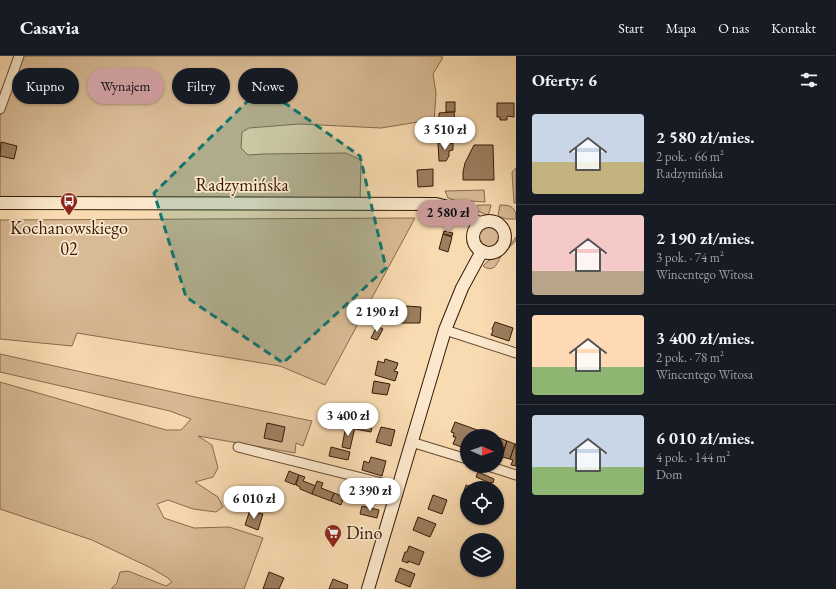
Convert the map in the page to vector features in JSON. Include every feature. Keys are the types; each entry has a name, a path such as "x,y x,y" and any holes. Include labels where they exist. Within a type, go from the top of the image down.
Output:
{"street":[{"path":"0,109 19,56"},
{"name":"Radzymińska","path":"0,203 436,204 452,208 479,223"},
{"path":"484,221 494,221 510,229 502,247 493,253 487,253 477,248 473,238 475,228 479,223 484,221"},
{"path":"368,589 445,330 462,288 482,251"},
{"path":"445,330 516,353"},
{"path":"411,442 460,457"},
{"path":"238,447 398,487"},
{"path":"504,471 516,475"}],"highlighted area":[{"path":"262,87 360,156 386,268 283,363 186,297 154,193"}],"shaded area":[{"path":"19,56 442,56 442,59 433,74 436,93 434,123 418,122 381,128 299,124 249,128 242,132 241,148 248,155 346,153 361,160 360,203 0,201 0,109 12,76 12,104 79,104 79,68 15,68"},
{"path":"516,168 516,203 514,203 512,172"},
{"path":"484,190 485,202 470,201 468,205 448,198 445,191"},
{"path":"478,205 491,205 489,213 487,215 474,209"},
{"path":"500,205 510,206 514,209 516,219 506,219 498,216"},
{"path":"415,218 325,385 280,366 77,333 72,346 0,339 0,220"},
{"path":"489,227 496,230 499,237 496,244 489,247 482,244 479,237 482,230"},
{"path":"516,237 516,241 505,252"},
{"path":"505,252 493,268 490,269 483,266 488,261"},
{"path":"0,354 312,421 303,446 296,443 295,453 198,436 212,445 218,468 213,477 195,482 218,497 223,507 216,512 193,509 168,500 157,504 164,518 194,528 229,527 263,538 244,589 111,589 117,583 120,572 128,571 166,586 172,582 151,568 92,540 0,509 0,382 166,430 181,430 191,419 170,411 0,372"}],"building":[{"path":"446,102 455,102 455,112 446,112"},
{"path":"497,103 514,103 514,117 507,116 507,120 500,120 500,117 497,117"},
{"path":"454,112 455,123 439,123 439,113"},
{"path":"1,142 17,146 14,159 0,156"},
{"path":"438,143 453,143 453,150 449,151 449,156 446,161 439,161"},
{"path":"474,145 493,145 494,180 463,180 465,163"},
{"path":"433,169 433,186 418,187 417,170"},
{"path":"444,231 453,233 452,236 443,234"},
{"path":"443,234 452,237 448,252 439,249"},
{"path":"406,306 421,307 420,323 400,323 400,315 402,315 402,311 406,311"},
{"path":"495,322 513,328 509,341 491,335"},
{"path":"377,326 383,329 377,340 371,338"},
{"path":"385,359 398,363 394,371 398,372 395,381 375,375 378,361 384,363"},
{"path":"374,381 390,384 387,395 372,393"},
{"path":"356,408 366,409 364,417 354,416"},
{"path":"356,422 372,425 371,432 355,429"},
{"path":"455,422 474,429 460,429 460,446 453,444 456,437 453,437 454,433 451,432"},
{"path":"267,423 285,427 282,442 264,438"},
{"path":"346,425 355,427 350,449 342,447"},
{"path":"381,427 395,430 391,446 376,442"},
{"path":"504,440 507,441 504,450"},
{"path":"507,441 515,444 510,459 504,458 504,451"},
{"path":"515,444 516,466 511,465 513,460 510,459"},
{"path":"331,447 350,452 348,460 329,456"},
{"path":"371,457 386,461 382,476 362,470 364,461 369,463"},
{"path":"289,471 299,475 295,485 285,481"},
{"path":"478,473 480,473 494,479 494,481 485,481 476,477"},
{"path":"299,475 305,477 303,481 316,486 312,494 300,489 300,487 296,485"},
{"path":"317,481 323,483 321,488 334,493 331,501 312,494"},
{"path":"361,486 374,490 370,504 358,500"},
{"path":"334,493 344,497 341,505 331,501"},
{"path":"433,495 447,500 442,514 428,509"},
{"path":"362,506 379,510 377,518 360,514"},
{"path":"250,510 256,512 255,513 263,514 258,530 245,525"},
{"path":"418,517 436,524 430,537 413,530"},
{"path":"409,546 424,552 419,565 408,561 408,563 402,561"},
{"path":"400,568 415,574 410,587 395,581"},
{"path":"269,572 284,578 279,589 263,589"},
{"path":"333,579 348,585 347,589 329,589"}],"place":[{"name":"Kochanowskiego 02","path":"69,216"},
{"name":"Dino","path":"333,548"}]}
